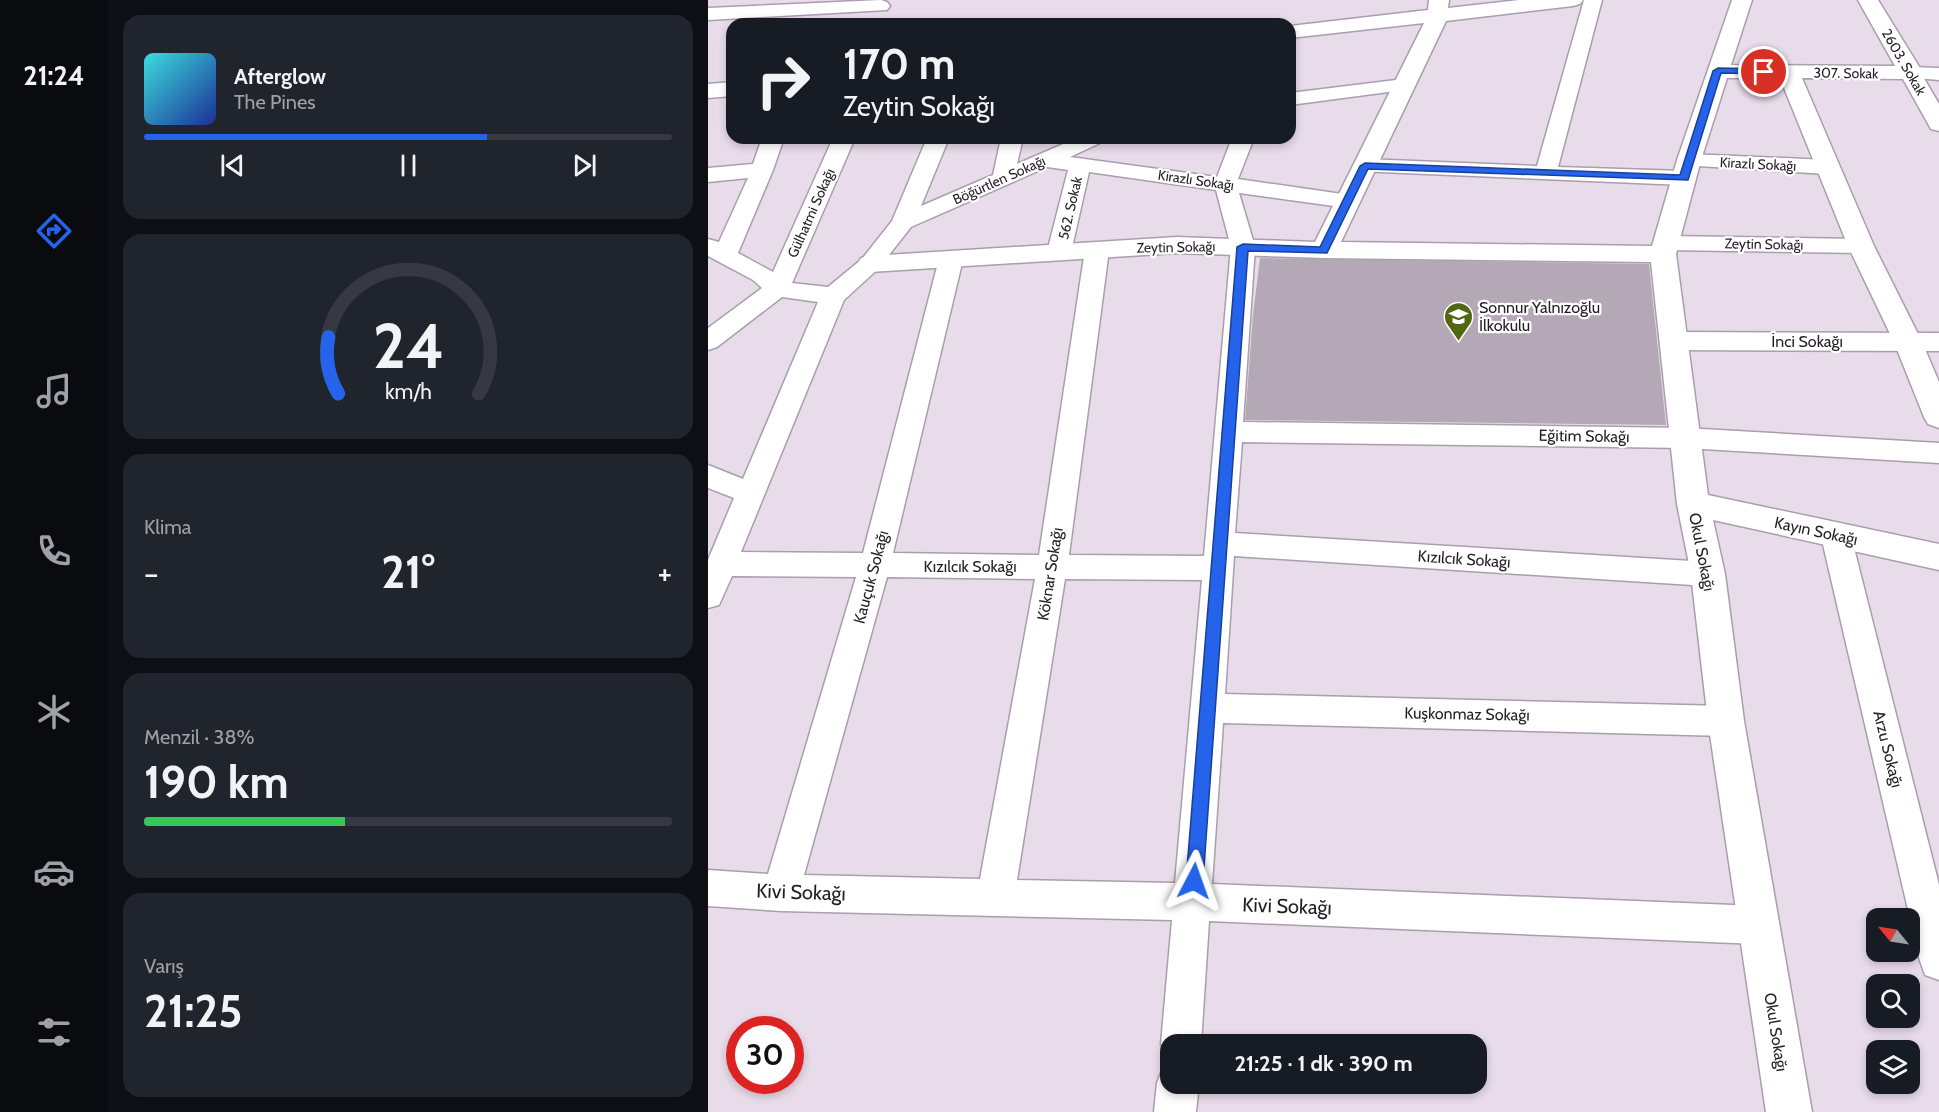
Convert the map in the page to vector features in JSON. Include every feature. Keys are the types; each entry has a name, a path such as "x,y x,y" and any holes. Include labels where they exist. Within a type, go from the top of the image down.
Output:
{"street":[{"path":"1296,31 1438,8 1573,0"},
{"path":"1545,171 1593,0"},
{"name":"Okul Sokağı","path":"1742,0 1687,169 1665,248 1693,504 1708,574 1726,721 1789,1112"},
{"name":"2603. Sokak","path":"1868,0 1912,73 1939,124"},
{"path":"708,14 882,3 876,18"},
{"path":"1324,250 1404,85 1438,8"},
{"name":"307. Sokak","path":"1718,71 1939,74"},
{"path":"1788,72 1861,246 1908,342 1939,417"},
{"path":"1296,98 1404,85"},
{"path":"708,91 726,90"},
{"path":"771,144 762,170 717,250 762,275 777,289 833,296"},
{"name":"Gülhatmi Sokağı","path":"777,289 841,144"},
{"path":"708,596 833,296 870,264 903,222 936,144"},
{"path":"1003,178 1011,144"},
{"name":"Böğürtlen Sokağı","path":"903,222 1079,144"},
{"path":"1182,1034 1243,247 1225,184 1241,144"},
{"name":"Kirazlı Sokağı","path":"1045,160 1348,201"},
{"name":"562. Sokak","path":"1059,252 1080,165"},
{"name":"Kirazlı Sokağı","path":"1365,166 1545,171 1827,168"},
{"path":"708,175 762,170"},
{"name":"Zeytin Sokağı","path":"870,264 1177,244 1324,250 1861,246"},
{"name":"Köknar Sokağı","path":"995,898 1052,566 1097,250"},
{"name":"Kauçuk Sokağı","path":"781,893 875,565 951,259"},
{"path":"708,341 777,289"},
{"name":"İnci Sokağı","path":"1674,341 1939,342"},
{"name":"Eğitim Sokağı","path":"1229,432 1685,438 1939,453"},
{"path":"708,476 752,494"},
{"name":"Kayın Sokağı","path":"1693,504 1939,557"},
{"name":"Arzu Sokağı","path":"1836,536 1939,962"},
{"name":"Kızılcık Sokağı","path":"722,564 1052,566 1219,556 1708,574"},
{"name":"Kuşkonmaz Sokağı","path":"1207,708 1726,721"},
{"name":"Kivi Sokağı","path":"708,888 781,893 1193,902 1758,925"},
{"path":"1175,1112 1177,1094"}],"building":[{"name":"Sonnur Yalnızoğlu İlkokulu","path":"1260,258 1649,264 1666,425 1245,420"}],"place":[{"name":"Sonnur Yalnızoğlu İlkokulu","path":"1458,342"}],"route":[{"path":"1194,881 1243,247 1324,250 1365,166 1684,178 1718,71 1764,72"}]}
